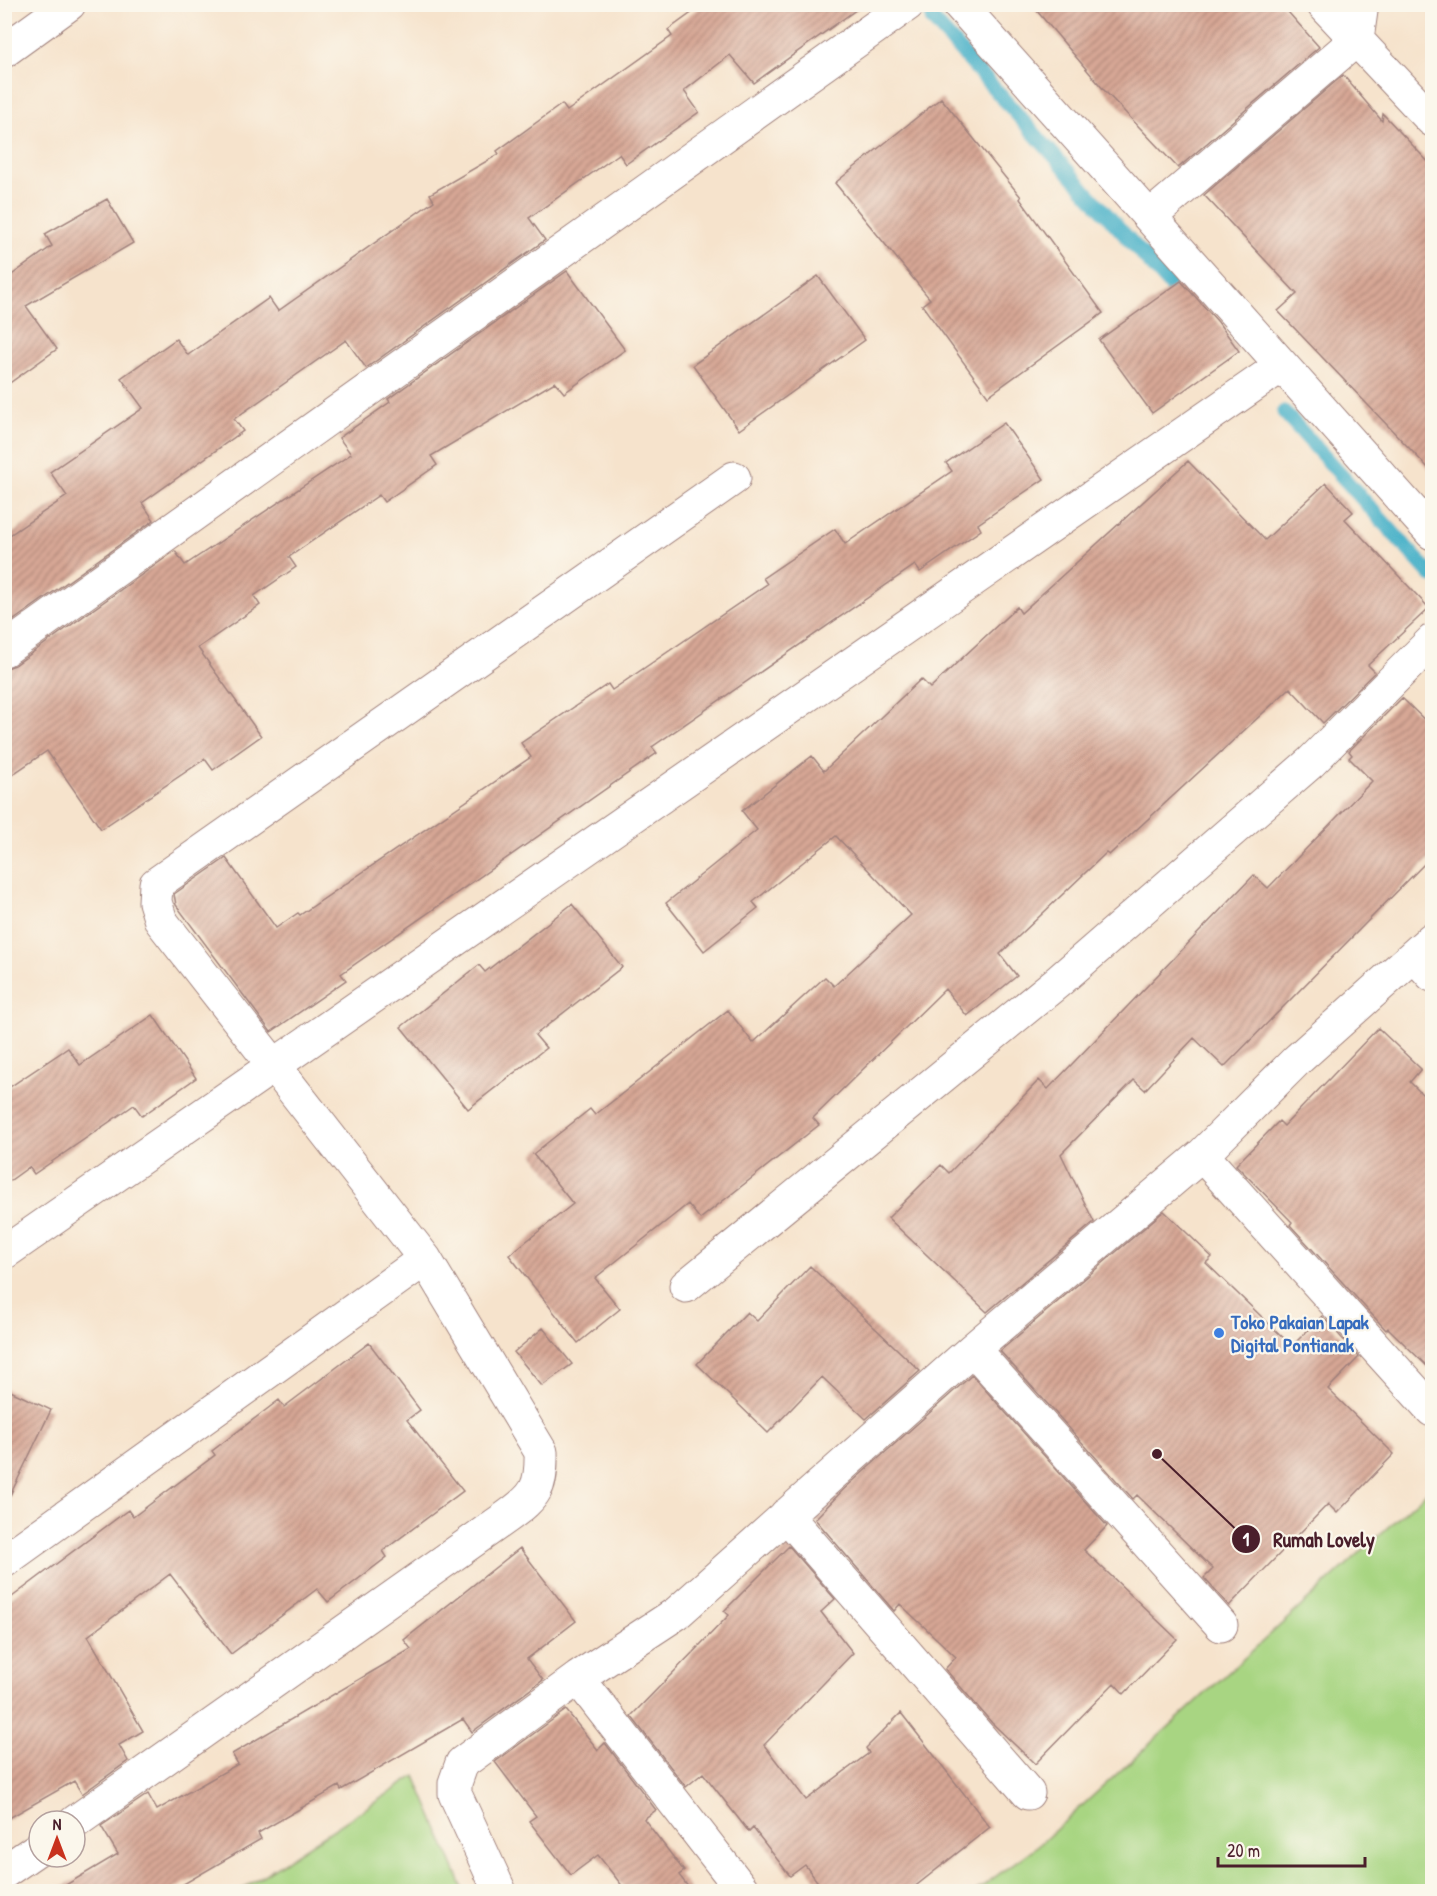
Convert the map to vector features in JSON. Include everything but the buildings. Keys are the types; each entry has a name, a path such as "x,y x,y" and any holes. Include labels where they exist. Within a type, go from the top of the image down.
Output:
{"street":[{"path":"4,51 69,4"},
{"path":"4,650 908,4"},
{"path":"959,4 1151,216 1281,366 1432,533"},
{"path":"1323,4 1432,120"},
{"path":"1151,216 1357,39 1362,4"},
{"path":"4,1252 1281,366"},
{"path":"87,1814 531,1499 542,1476 541,1452 425,1259 275,1064 161,921 155,902 156,884 734,478"},
{"path":"686,1286 1069,973 1310,763 1432,641"},
{"path":"501,1892 455,1794 462,1763 578,1678 677,1613 972,1349 1202,1155 1296,1060 1426,956"},
{"path":"1202,1155 1432,1410"},
{"path":"4,1561 425,1259"},
{"path":"972,1349 1221,1625"},
{"path":"786,1515 1028,1793"},
{"path":"578,1678 744,1892"},
{"path":"4,1872 27,1856"}],"green space":[{"path":"1432,1487 1432,1891 976,1891 1040,1844"},
{"path":"415,1776 464,1891 239,1891"}],"waterway":[{"path":"932,19 1184,301"},
{"path":"1284,412 1432,576"}],"place":[{"name":"Toko Pakaian Lapak Digital Pontianak","path":"1219,1333"},
{"name":"Rumah Lovely","path":"1157,1454"}]}
